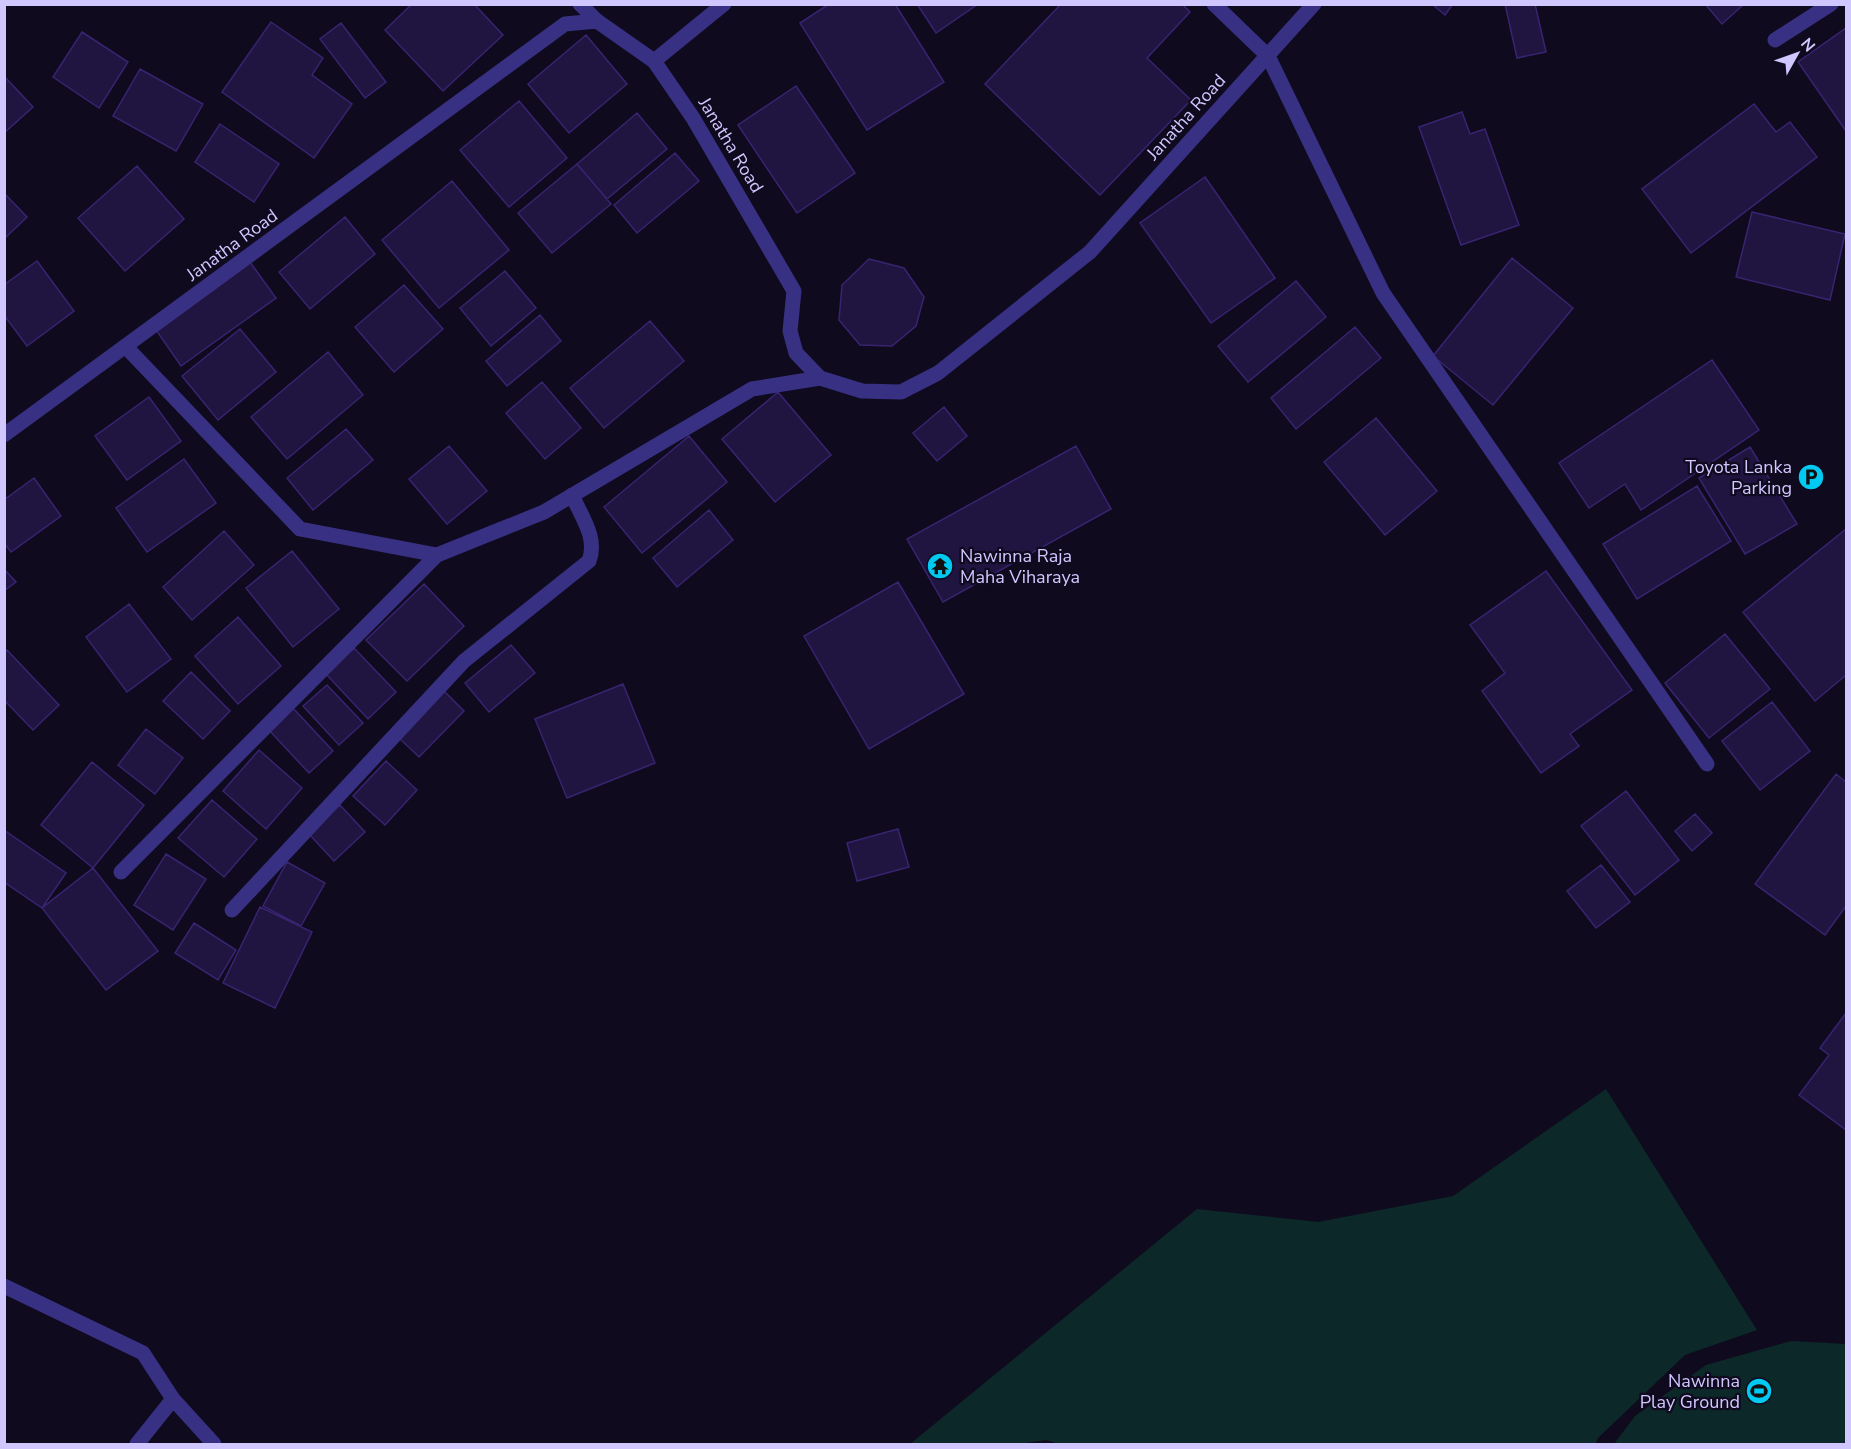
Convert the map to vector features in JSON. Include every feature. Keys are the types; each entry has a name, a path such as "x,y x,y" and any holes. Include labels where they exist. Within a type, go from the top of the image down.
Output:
{"street":[{"path":"580,4 597,21"},
{"path":"654,61 724,4"},
{"path":"1215,4 1268,56 1383,293 1707,764"},
{"name":"Janatha Road","path":"4,435 565,24 597,21 654,61 693,118 794,291 790,331 796,353 820,378 862,391 901,392 938,373 1090,252 1314,4"},
{"path":"1775,40 1831,4"},
{"path":"126,347 300,529 437,555"},
{"path":"122,873 437,555 544,512 752,389 820,378"},
{"path":"232,910 464,661 589,561 592,552 591,536 572,495"},
{"path":"4,1287 143,1353 173,1399 214,1444"},
{"path":"137,1444 173,1399"}],"green space":[{"path":"1606,1089 1757,1330 1685,1355 1598,1438 1595,1444 1059,1444 1046,1440 1018,1444 910,1444 1197,1209 1318,1222 1453,1196"},
{"name":"Nawinna Play Ground","path":"1791,1341 1846,1344 1846,1444 1614,1444 1635,1416 1706,1365"}],"building":[{"path":"412,4 474,4 503,35 443,91 385,30"},
{"path":"829,4 895,4 944,82 867,130 800,23"},
{"path":"917,4 978,4 936,33"},
{"path":"1061,4 1182,4 1190,12 1147,58 1191,100 1100,195 985,84"},
{"path":"1432,4 1453,4 1445,15"},
{"path":"1505,4 1535,4 1546,52 1517,58"},
{"path":"1705,4 1744,4 1722,24"},
{"path":"271,22 323,58 312,75 352,104 314,158 222,92"},
{"path":"341,23 386,82 365,98 320,39"},
{"path":"1846,28 1846,131 1798,62"},
{"path":"82,32 128,62 99,108 53,77"},
{"path":"586,35 627,84 569,133 528,84"},
{"path":"140,69 203,104 176,151 113,116"},
{"path":"4,76 33,107 4,133"},
{"path":"796,86 855,173 797,213 738,125"},
{"path":"519,101 567,158 509,207 460,150"},
{"path":"1754,104 1776,132 1790,122 1817,157 1691,253 1642,189"},
{"path":"1462,112 1470,134 1485,129 1519,225 1461,245 1419,127"},
{"path":"637,113 667,149 607,199 577,164"},
{"path":"220,124 279,164 254,202 195,162"},
{"path":"675,153 699,181 637,233 614,205"},
{"path":"577,164 611,204 552,253 518,213"},
{"path":"137,166 184,219 125,271 78,218"},
{"path":"1205,177 1275,278 1211,323 1140,223"},
{"path":"452,181 509,250 439,308 382,240"},
{"path":"4,193 27,217 4,239"},
{"path":"1752,212 1845,234 1830,300 1736,277"},
{"path":"345,217 375,254 310,309 279,272"},
{"path":"1512,258 1573,308 1493,405 1433,356"},
{"path":"869,259 904,268 924,297 916,326 892,346 860,345 839,320 842,285"},
{"path":"37,261 74,311 27,346 4,315 4,285"},
{"path":"250,262 276,298 181,366 156,330"},
{"path":"505,271 536,308 491,346 460,308"},
{"path":"1296,281 1326,317 1248,382 1218,346"},
{"path":"404,285 443,329 394,372 355,327"},
{"path":"540,315 561,341 507,386 486,361"},
{"path":"650,321 684,361 604,428 570,388"},
{"path":"1355,327 1381,358 1296,429 1271,398"},
{"path":"240,329 276,372 218,420 182,376"},
{"path":"328,352 363,395 287,459 251,417"},
{"path":"1712,360 1759,430 1641,510 1625,484 1589,508 1559,463"},
{"path":"542,382 581,428 545,459 506,413"},
{"path":"778,392 831,455 775,502 722,439"},
{"path":"149,397 181,441 127,480 95,436"},
{"path":"944,407 967,436 937,461 913,433"},
{"path":"1376,418 1437,491 1385,535 1324,462"},
{"path":"346,429 373,460 313,510 287,478"},
{"path":"689,436 727,482 642,553 604,507"},
{"path":"449,446 487,491 447,524 409,479"},
{"path":"1076,446 1111,509 943,602 907,539"},
{"path":"1750,447 1797,524 1745,554 1699,478"},
{"path":"184,459 216,503 147,552 116,508"},
{"path":"34,478 61,516 11,552 4,543 4,500"},
{"path":"1697,486 1731,541 1637,599 1603,544"},
{"path":"709,510 733,540 677,587 653,558"},
{"path":"1846,529 1846,675 1815,701 1743,612"},
{"path":"224,531 254,565 192,620 163,587"},
{"path":"292,551 339,609 293,647 246,588"},
{"path":"4,569 16,582 4,591"},
{"path":"1546,571 1632,690 1570,734 1579,746 1541,773 1482,691 1505,673 1470,625"},
{"path":"898,582 964,694 869,749 804,636"},
{"path":"424,584 464,626 407,681 366,640"},
{"path":"129,604 171,659 127,692 86,637"},
{"path":"238,617 281,666 238,704 195,656"},
{"path":"1725,634 1770,689 1709,738 1665,683"},
{"path":"511,645 535,673 489,712 465,683"},
{"path":"354,648 396,692 368,719 326,674"},
{"path":"7,650 59,705 33,730 4,700 4,653"},
{"path":"191,672 230,711 203,739 163,701"},
{"path":"623,684 655,763 567,798 535,719"},
{"path":"327,685 363,723 339,745 303,706"},
{"path":"443,690 464,711 419,757 398,737"},
{"path":"1772,702 1810,751 1760,790 1722,741"},
{"path":"292,707 333,751 309,773 268,729"},
{"path":"146,729 183,758 155,794 118,765"},
{"path":"259,750 302,788 266,829 223,791"},
{"path":"386,761 417,790 385,825 353,796"},
{"path":"92,762 144,805 93,868 41,825"},
{"path":"1836,774 1846,782 1846,906 1825,935 1755,884"},
{"path":"1626,791 1679,860 1635,895 1581,826"},
{"path":"212,800 257,839 224,877 178,838"},
{"path":"340,805 365,832 334,861 309,834"},
{"path":"1695,814 1712,833 1692,851 1675,831"},
{"path":"898,829 909,867 857,881 847,843"},
{"path":"4,830 66,873 42,908 4,882"},
{"path":"166,854 206,879 173,930 134,905"},
{"path":"287,862 325,883 301,926 263,906"},
{"path":"1601,865 1630,902 1596,928 1567,891"},
{"path":"93,868 158,951 106,990 42,908"},
{"path":"260,907 312,932 275,1008 223,983"},
{"path":"194,923 236,950 218,980 175,953"},
{"path":"1846,1013 1846,1130 1799,1095 1829,1055 1820,1048"}],"place":[{"name":"Toyota Lanka Parking","path":"1811,477"},
{"name":"Nawinna Raja Maha Viharaya","path":"940,566"},
{"name":"Nawinna Play Ground","path":"1759,1391"}]}
